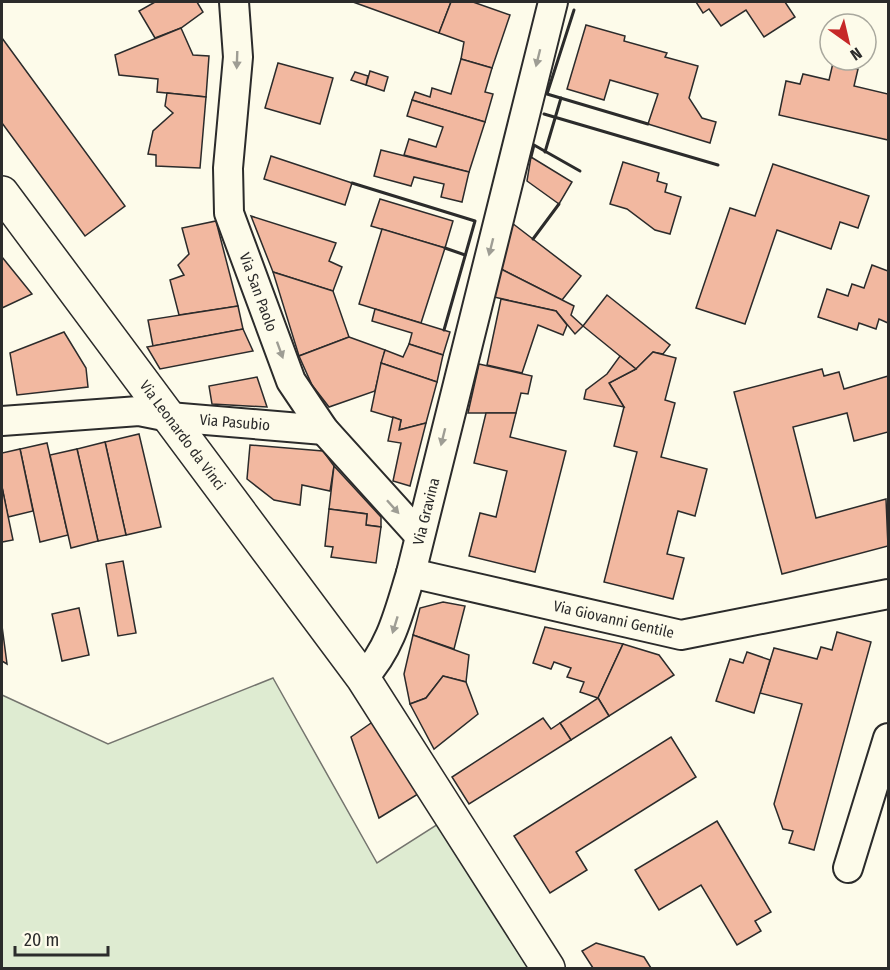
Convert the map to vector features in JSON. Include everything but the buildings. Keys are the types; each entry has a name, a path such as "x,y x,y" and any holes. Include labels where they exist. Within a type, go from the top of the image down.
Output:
{"street":[{"name":"Via San Paolo","path":"234,2 238,57 228,168 229,213 291,381 324,430 419,535"},
{"name":"Via Gravina","path":"363,678 380,660 392,636 411,573 553,2"},
{"name":"Via Leonardo da Vinci","path":"2,193 363,678"},
{"name":"Via Pasubio","path":"2,421 139,411 169,417 324,430"},
{"name":"Via Giovanni Gentile","path":"411,573 681,636 888,594"},
{"path":"363,678 548,969"},
{"path":"848,868 888,738"}],"green space":[{"path":"273,678 377,863 438,824 528,968 2,968 2,695 108,744"}],"wall":[{"path":"574,10 547,94 648,124"},
{"path":"545,152 561,98"},
{"path":"544,114 718,165"},
{"path":"531,157 534,145 580,171"},
{"path":"352,183 475,221 444,330"},
{"path":"533,239 559,204"},
{"path":"445,248 465,255"}]}
